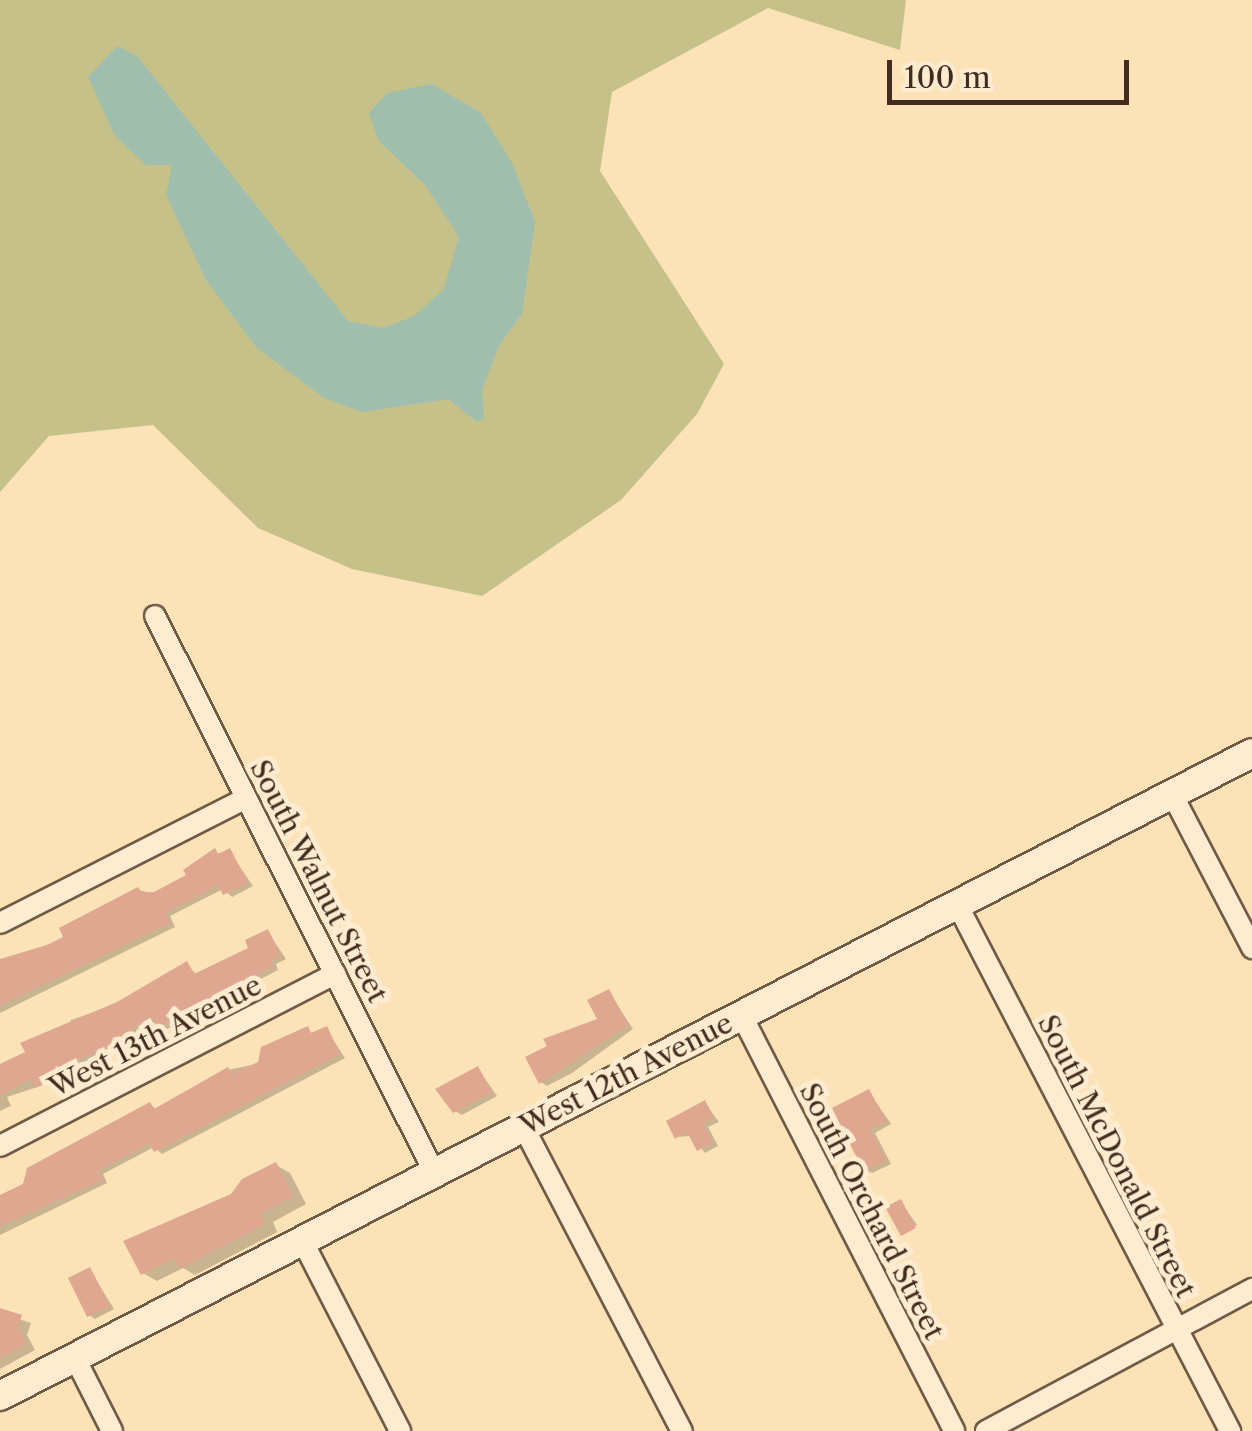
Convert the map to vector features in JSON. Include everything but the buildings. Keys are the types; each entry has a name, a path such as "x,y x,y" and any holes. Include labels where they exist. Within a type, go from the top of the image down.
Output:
{"main road":[{"name":"West 12th Avenue","path":"0,1396 1252,753"}],"street":[{"name":"South Walnut Street","path":"155,616 434,1172"},
{"path":"1172,794 1252,948"},
{"path":"0,923 246,798"},
{"name":"South McDonald Street","path":"957,904 1230,1431"},
{"name":"West 13th Avenue","path":"0,1146 335,974"},
{"name":"South Orchard Street","path":"742,1016 954,1431"},
{"path":"523,1126 682,1431"},
{"path":"302,1240 400,1431"},
{"path":"986,1431 1252,1290"},
{"path":"75,1358 112,1431"}],"shaded area":[{"path":"0,0 906,0 900,50 768,8 612,92 600,171 724,364 697,414 621,500 482,596 352,569 258,528 153,425 49,436 0,492"},
{"path":"117,46 137,56 348,321 383,328 414,316 444,289 459,237 425,185 378,140 369,113 387,93 432,84 481,113 512,163 535,222 522,314 499,345 482,390 484,419 476,421 448,399 362,412 324,398 257,348 206,280 166,195 172,165 146,165 115,136 88,77"}]}
